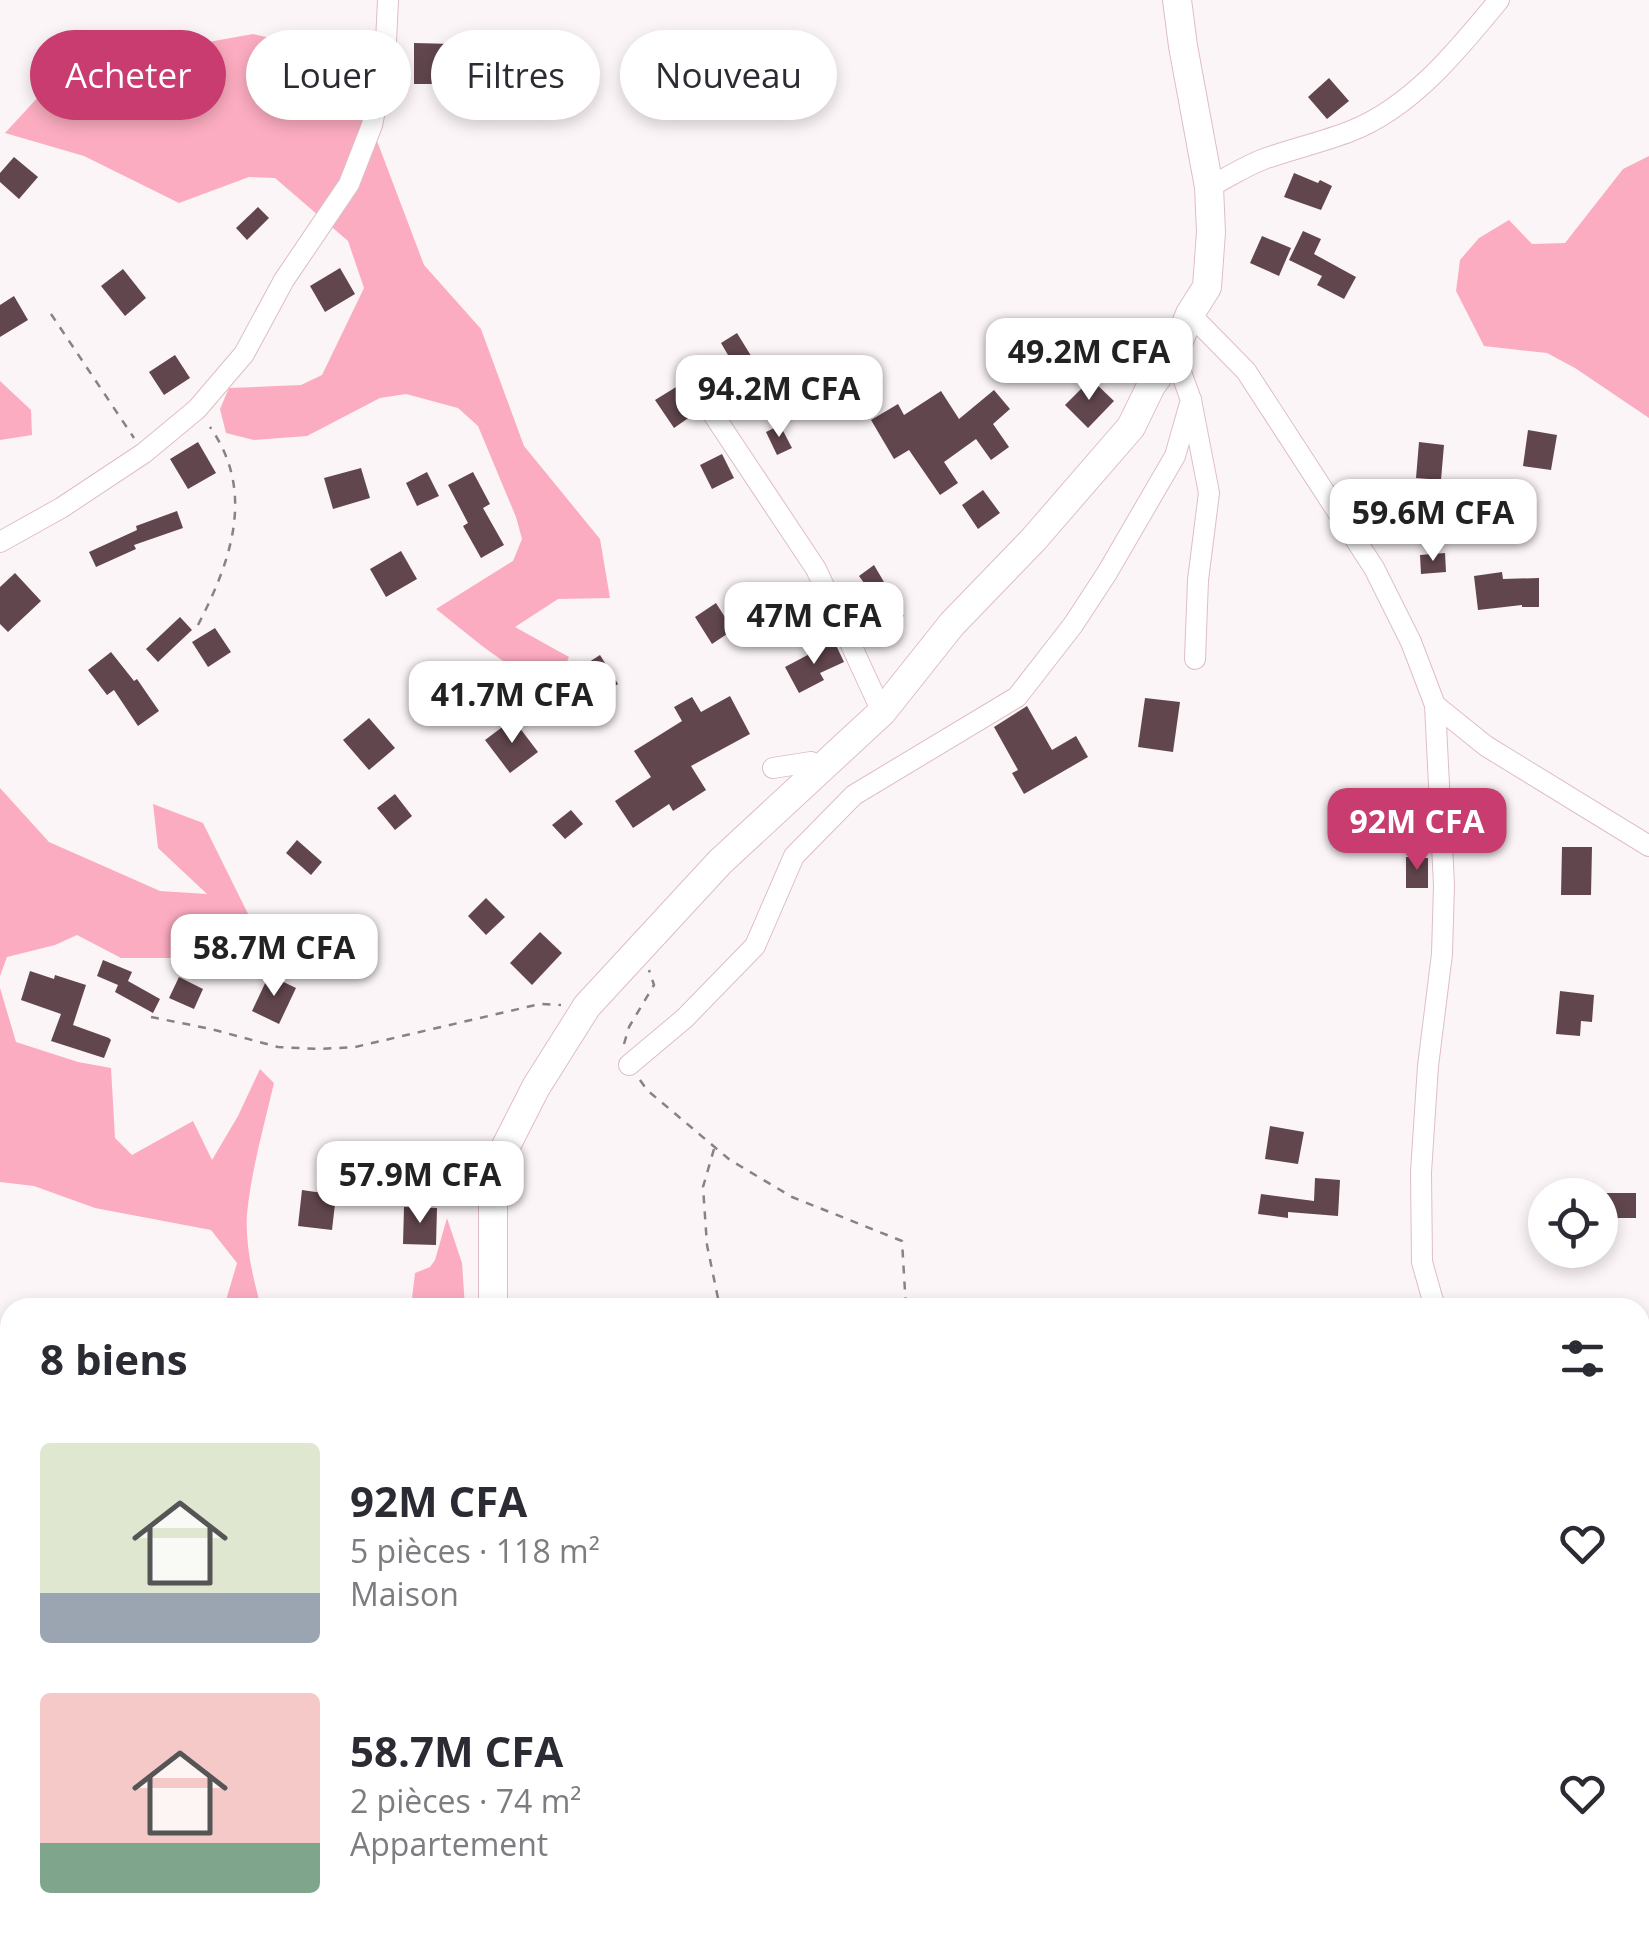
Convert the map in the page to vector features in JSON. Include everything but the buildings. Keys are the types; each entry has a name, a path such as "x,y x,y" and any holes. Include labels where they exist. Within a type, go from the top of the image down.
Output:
{"main road":[{"path":"492,1298 493,1199 503,1152 536,1086 588,1006 720,862 882,712 952,624 1034,539 1131,427 1151,386 1174,353 1190,314 1207,287 1211,232 1209,188 1178,0"}],"street":[{"path":"0,542 61,508 144,453 197,410 244,354 284,280 349,184 372,126 385,62 388,0"},
{"path":"1209,188 1258,161 1352,130 1386,113 1430,76 1499,0"},
{"path":"1190,314 1246,371 1374,568 1412,642 1435,705 1444,885 1442,954 1428,1066 1421,1172 1422,1262 1433,1298"},
{"path":"1174,353 1192,400 1209,494 1198,580 1196,659"},
{"path":"629,1065 685,1018 755,946 794,856 854,795 1017,697 1107,574 1175,456 1192,400"},
{"path":"711,411 816,570 882,712"},
{"path":"1435,705 1486,746 1649,846"},
{"path":"773,768 812,762 819,772"}],"path":[{"path":"51,314 144,453"},
{"path":"197,410 218,438 235,493 234,532 219,584 198,625"},
{"path":"640,947 654,985 628,1027 622,1054 646,1090 730,1160 792,1198 902,1240 905,1298"},
{"path":"151,1017 278,1047 320,1049 354,1047 540,1004 588,1006"},
{"path":"714,1147 703,1187 707,1245 718,1298"}],"shaded area":[{"path":"246,35 246,120 369,120 424,265 481,329 524,446 600,539 610,598 558,599 515,627 569,657 555,689 507,664 436,609 513,561 522,539 478,426 458,408 406,394 380,398 307,436 254,440 226,433 220,409 229,388 301,385 322,375 364,288 348,241 275,178 249,177 179,203 84,156 5,133 30,106 30,120 226,120 226,39"},
{"path":"1649,156 1649,418 1547,353 1484,346 1456,291 1460,260 1479,238 1509,220 1532,244 1565,243 1623,169"},
{"path":"0,381 31,410 32,435 0,440"},
{"path":"0,788 49,842 160,891 207,894 158,848 153,804 203,823 255,928 201,979 172,958 121,958 77,935 7,957 0,976"},
{"path":"0,988 16,1042 111,1068 115,1138 132,1155 193,1121 212,1160 260,1069 274,1083 247,1214 248,1249 259,1298 227,1298 237,1263 211,1230 95,1208 34,1186 0,1182"},
{"path":"447,1218 462,1263 464,1298 412,1298 415,1273 430,1267"}]}
